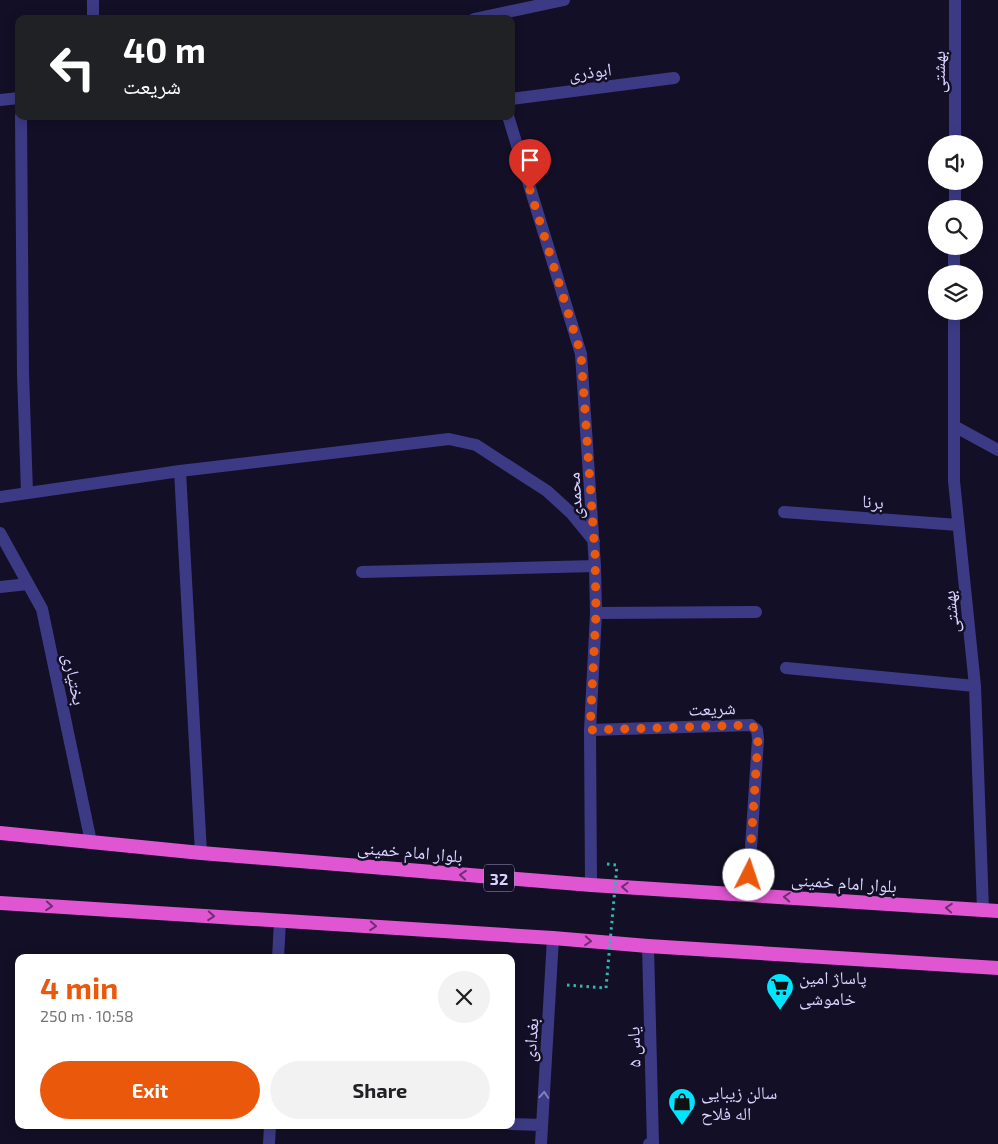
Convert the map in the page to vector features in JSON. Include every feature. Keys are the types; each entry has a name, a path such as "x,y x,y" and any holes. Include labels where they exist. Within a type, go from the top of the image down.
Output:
{"highway":[{"name":"بلوار امام خمینی","path":"0,833 201,853 591,885 998,911"},
{"path":"0,903 998,968"}],"street":[{"path":"92,0 93,15"},
{"path":"493,15 564,0"},
{"name":"بهشتی","path":"955,0 955,135"},
{"name":"ابوذری","path":"515,98 674,78"},
{"path":"0,100 15,98"},
{"path":"21,120 22,373 27,493"},
{"name":"محمدی","path":"509,120 581,354 594,541 596,613 590,730 591,885"},
{"name":"بهشتی","path":"954,320 954,481 975,686 983,910"},
{"path":"954,426 998,450"},
{"path":"0,497 180,471 449,439 476,445 547,491 571,513 594,541"},
{"path":"180,471 201,853"},
{"name":"برنا","path":"784,512 958,525"},
{"name":"بختیاری","path":"0,533 42,609 90,842"},
{"path":"362,572 595,566"},
{"path":"0,587 28,584"},
{"path":"596,613 756,612"},
{"path":"786,668 975,686"},
{"name":"شریعت","path":"590,730 751,725 757,730 748,894"},
{"path":"278,954 280,920"},
{"name":"بغدادی","path":"540,1144 553,938"},
{"name":"یاس ۵","path":"648,946 653,1144 649,1144"},
{"path":"515,1124 542,1125"},
{"path":"268,1144 270,1129"}],"path":[{"path":"569,985 606,988 618,865 606,864"}],"place":[{"name":"پاساژ امین خاموشی","path":"780,1011"},
{"name":"سالن زیبایی اله فلاح","path":"682,1126"}],"route":[{"path":"530,190 581,354 595,554 596,613 590,730 751,725 757,730 749,875"}]}
